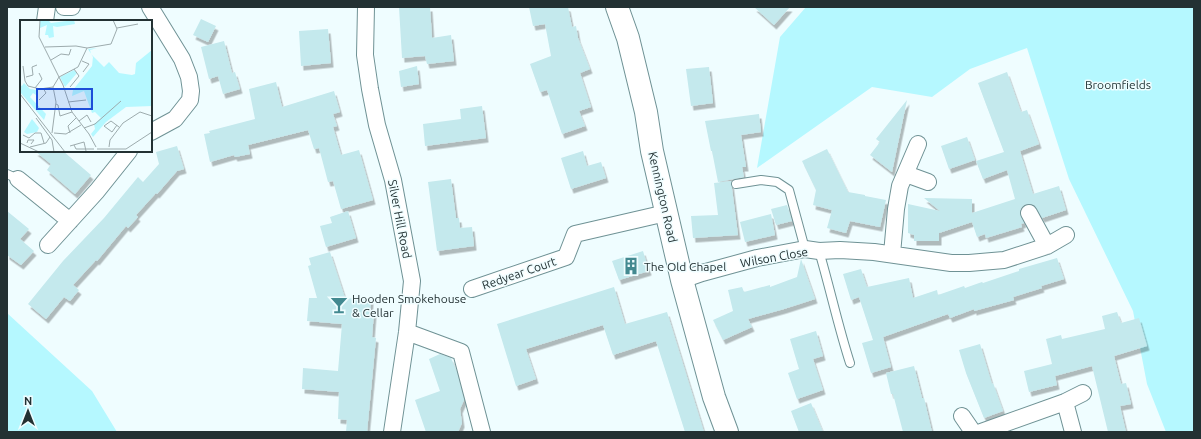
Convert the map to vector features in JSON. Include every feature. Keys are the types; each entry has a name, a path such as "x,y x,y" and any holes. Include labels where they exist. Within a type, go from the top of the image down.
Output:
{"main road":[{"name":"Kennington Road","path":"616,7 630,45 682,280 714,397 727,432"}],"street":[{"path":"45,20 47,7"},
{"path":"64,7 72,7"},
{"path":"150,7 182,59 189,77 191,91 190,100 175,119 152,131"},
{"name":"Silver Hill Road","path":"366,7 365,55 370,89 377,125 394,180 412,282 407,332 392,432"},
{"path":"892,254 896,209 900,186 918,144"},
{"path":"48,245 97,191 128,152"},
{"path":"906,174 928,182"},
{"path":"12,177 70,221"},
{"name":"Redyear Court","path":"472,289 566,257 575,234 666,212"},
{"path":"1029,214 1047,246"},
{"name":"Wilson Close","path":"682,280 757,258 812,250 840,250 892,254 951,263 1004,260 1047,246 1066,235"},
{"path":"407,332 461,352 482,432"},
{"path":"981,432 1065,402 1083,393"},
{"path":"1065,402 1073,432"},
{"path":"962,416 973,432"}],"lane":[{"path":"736,184 761,180 777,182 789,190 834,302 850,363"}],"green space":[{"name":"Broomfields","path":"806,7 1194,7 1194,432 1166,432 1147,384 1133,311 1069,179 1027,48 970,69 932,97 872,87 757,168 780,37"},
{"path":"7,313 92,391 117,432 7,432"}],"building":[{"path":"399,7 430,7 432,38 451,35 454,61 427,64 425,56 402,58"},
{"path":"529,7 568,7 572,27 576,26 578,38 590,69 580,73 591,107 579,111 585,126 562,134 547,90 540,92 530,64 551,56 545,24 533,26"},
{"path":"754,7 790,7 774,25"},
{"path":"201,19 216,26 208,42 193,35"},
{"path":"328,29 331,63 301,66 299,31"},
{"path":"224,41 232,73 235,72 240,89 223,94 218,76 209,79 201,47"},
{"path":"417,66 419,84 401,87 399,71"},
{"path":"709,67 713,103 691,106 686,69"},
{"path":"1007,72 1021,112 1027,110 1039,144 1020,151 1033,194 1059,186 1066,210 1042,218 1034,205 1024,205 1020,212 1024,223 1021,224 1022,227 986,238 985,234 977,237 972,222 939,233 939,241 914,241 914,235 908,233 908,204 940,211 924,198 972,199 972,213 1015,199 1007,170 983,179 976,161 1004,152 978,83"},
{"path":"276,82 282,107 334,91 340,112 333,114 337,126 333,127 341,155 359,150 373,200 341,209 333,181 328,182 319,148 314,149 308,130 248,145 250,154 235,157 234,155 210,162 204,134 210,133 209,131 255,119 249,89"},
{"path":"907,100 892,172 870,155 880,142 876,139"},
{"path":"482,106 486,138 425,146 423,124 461,119 460,109"},
{"path":"759,114 761,132 741,135 746,167 742,167 744,177 718,182 705,121"},
{"path":"967,137 975,160 949,169 941,146"},
{"path":"177,146 184,169 177,171 136,215 138,217 128,228 126,226 97,261 96,260 73,285 79,290 70,301 64,297 46,319 28,304 63,261 104,218 138,177 143,182 159,164 156,152"},
{"path":"827,149 848,192 886,200 880,227 850,221 846,233 827,228 832,210 813,205 816,190 802,161"},
{"path":"583,151 587,166 601,162 606,178 571,189 561,158"},
{"path":"36,152 64,152 91,175 75,194 47,170 51,164"},
{"path":"451,179 456,218 459,218 460,228 472,227 474,246 437,251 428,182"},
{"path":"731,181 738,235 693,238 691,216 718,215 714,183"},
{"path":"787,205 792,221 776,225 771,209"},
{"path":"7,211 29,229 20,239 34,251 21,265 7,255"},
{"path":"348,211 356,238 326,247 320,226 332,223 330,217"},
{"path":"771,214 775,235 745,242 740,222"},
{"name":"The Old Chapel","path":"643,251 649,271 619,280 612,261"},
{"path":"330,252 345,298 371,300 370,311 374,312 372,337 376,338 367,432 346,432 347,420 338,419 339,392 302,389 303,368 338,371 342,324 307,321 309,298 317,298 308,266 311,265 309,258"},
{"path":"1057,258 1064,279 1013,297 1014,300 974,311 974,309 950,318 948,314 883,337 891,367 871,373 862,343 873,340 859,297 851,300 843,274 861,269 867,287 909,278 913,298 937,290 938,295 964,286 965,288 982,282 983,283 1019,271 1019,269"},
{"path":"801,259 815,299 748,319 752,327 723,340 713,320 733,311 728,290 742,287 744,292 770,285 770,287 797,277"},
{"path":"614,287 625,324 667,312 704,432 685,432 656,341 613,355 603,325 526,349 536,379 516,386 497,324"},
{"path":"1117,312 1121,323 1139,318 1147,346 1114,356 1121,384 1126,383 1131,404 1120,406 1126,432 1108,432 1092,366 1055,376 1057,385 1029,392 1024,371 1052,364 1046,339 1061,335 1062,339 1105,329 1102,316"},
{"path":"816,331 823,356 813,359 823,390 797,399 788,373 799,369 790,339"},
{"path":"980,344 992,384 993,383 1003,411 984,418 966,373 959,350"},
{"path":"440,354 451,358 457,372 464,400 460,409 462,423 458,432 426,432 415,400 440,391 429,359"},
{"path":"914,366 922,398 924,398 932,432 903,432 893,394 891,394 886,373"},
{"path":"811,403 823,432 799,432 791,411"}],"place":[{"name":"The Old Chapel","path":"631,266"},
{"name":"Hooden Smokehouse & Cellar","path":"339,305"}]}
